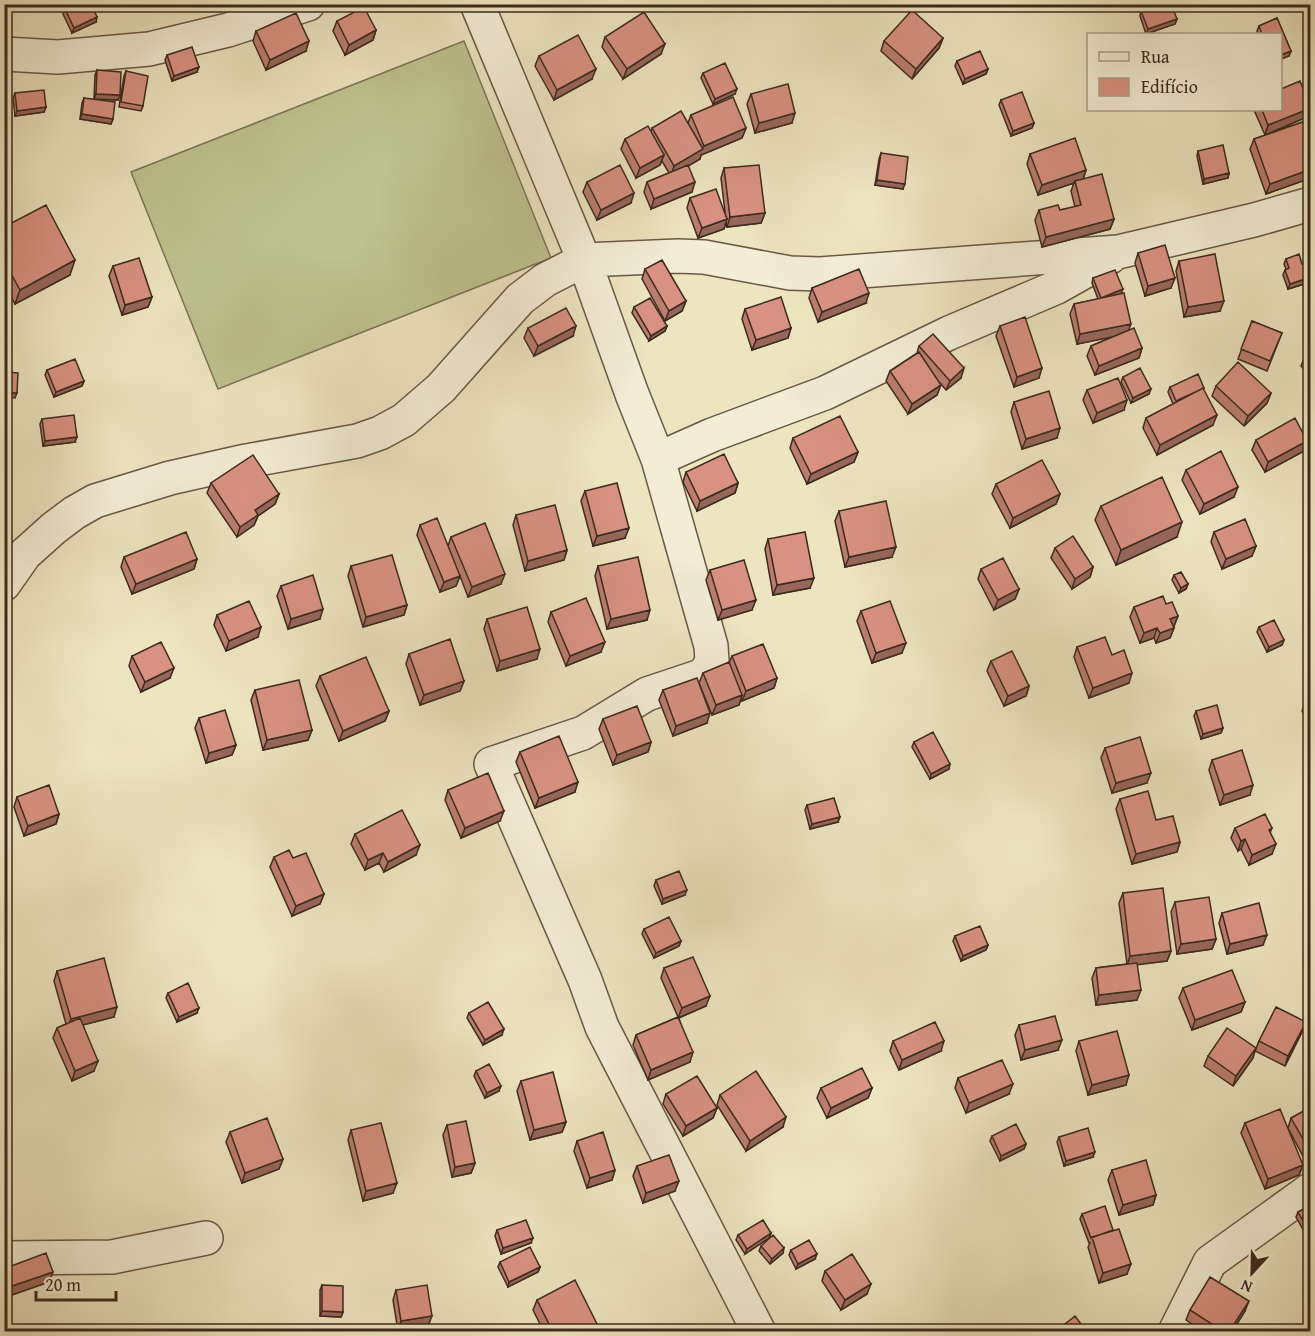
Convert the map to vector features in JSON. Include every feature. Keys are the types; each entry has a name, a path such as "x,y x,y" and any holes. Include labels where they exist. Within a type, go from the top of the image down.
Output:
{"street":[{"path":"4,54 58,57 149,49 228,30 308,4"},
{"path":"477,4 584,260 657,459 711,646 712,662 704,675 648,694 583,733 491,764 581,970 602,1027 759,1332"},
{"path":"4,584 25,554 54,528 95,501 180,476 240,462 357,441 380,434 404,420 441,388 520,299 545,280 584,260 704,257 790,273 820,274 1118,252 1311,204"},
{"path":"657,459 712,435 825,393 949,333 1057,287 1118,252"},
{"path":"1175,1332 1210,1262 1311,1191"},
{"path":"4,1258 112,1257 206,1238"}],"green space":[{"path":"464,41 551,258 218,389 131,172"}],"building":[{"path":"75,4 91,4 97,17 74,28 65,9"},
{"path":"1160,4 1171,4 1177,19 1148,29 1141,11"},
{"path":"364,7 376,30 349,45 337,21"},
{"path":"912,10 943,38 916,69 884,41"},
{"path":"644,12 665,44 627,69 605,37"},
{"path":"296,13 309,41 270,60 256,31"},
{"path":"1277,18 1291,51 1282,55 1282,33 1262,33 1259,26"},
{"path":"578,35 596,69 557,90 539,56"},
{"path":"192,47 199,67 174,76 167,55"},
{"path":"980,51 988,69 965,79 957,61"},
{"path":"725,63 737,89 715,99 703,73"},
{"path":"97,70 121,72 120,95 96,94"},
{"path":"126,71 148,76 143,106 121,102"},
{"path":"1300,81 1311,108 1268,125 1262,111 1282,111 1282,89"},
{"path":"788,84 795,113 759,123 751,94"},
{"path":"44,90 46,107 17,111 15,93"},
{"path":"1022,92 1034,123 1013,131 1001,100"},
{"path":"733,97 746,128 704,146 691,115"},
{"path":"84,98 115,102 113,119 82,114"},
{"path":"681,111 703,149 674,166 652,128"},
{"path":"1311,119 1311,169 1270,184 1254,139"},
{"path":"648,126 664,155 640,168 625,139"},
{"path":"1075,138 1086,170 1042,185 1030,154"},
{"path":"1223,145 1229,173 1204,179 1198,151"},
{"path":"881,153 908,157 905,184 877,180"},
{"path":"620,165 634,193 601,210 587,182"},
{"path":"688,165 695,182 654,199 647,182"},
{"path":"759,165 765,213 730,217 724,168"},
{"path":"1102,174 1114,219 1046,237 1039,210 1058,205 1060,210 1081,205 1075,181"},
{"path":"716,189 727,219 702,228 690,198"},
{"path":"46,205 75,260 20,290 4,261 4,227"},
{"path":"1165,245 1175,278 1148,286 1138,253"},
{"path":"1215,254 1224,301 1188,307 1179,261"},
{"path":"1299,254 1302,264 1311,261 1311,277 1290,284 1285,270 1289,268 1286,259"},
{"path":"139,258 152,297 125,305 113,266"},
{"path":"662,260 686,301 669,311 645,269"},
{"path":"859,269 869,293 822,312 812,288"},
{"path":"1115,270 1123,289 1101,298 1093,278"},
{"path":"1124,293 1131,324 1080,334 1074,304"},
{"path":"781,297 791,328 756,340 745,309"},
{"path":"650,298 667,326 651,336 634,307"},
{"path":"566,308 576,326 538,346 528,328"},
{"path":"1025,317 1042,368 1017,377 1000,326"},
{"path":"1252,321 1282,333 1270,361 1241,349"},
{"path":"1134,328 1142,348 1099,366 1091,346"},
{"path":"933,334 964,368 950,381 919,346"},
{"path":"919,352 941,385 912,404 890,371"},
{"path":"1311,356 1311,371 1303,361"},
{"path":"75,359 84,381 56,392 47,370"},
{"path":"1238,362 1271,393 1248,416 1216,386"},
{"path":"1140,368 1151,389 1133,398 1123,377"},
{"path":"4,372 18,373 17,393 4,392"},
{"path":"1198,374 1204,388 1176,401 1170,387"},
{"path":"1118,378 1127,400 1097,413 1087,390"},
{"path":"1203,388 1217,415 1160,445 1146,418"},
{"path":"1049,391 1060,428 1026,439 1014,402"},
{"path":"74,415 77,437 45,441 42,419"},
{"path":"840,416 858,452 811,474 793,438"},
{"path":"1295,418 1307,441 1268,462 1256,440"},
{"path":"4,441 11,442 9,466 4,466"},
{"path":"1221,451 1238,487 1204,504 1186,470"},
{"path":"724,454 738,483 700,501 686,472"},
{"path":"253,455 279,494 255,510 258,515 240,527 211,483"},
{"path":"1042,460 1060,494 1013,518 996,484"},
{"path":"1162,477 1182,522 1121,550 1101,506"},
{"path":"617,483 629,528 597,536 585,491"},
{"path":"886,501 896,547 849,557 839,511"},
{"path":"555,505 567,550 528,561 516,515"},
{"path":"437,518 460,576 444,582 420,525"},
{"path":"1245,519 1256,546 1226,559 1214,532"},
{"path":"485,523 505,574 472,587 451,537"},
{"path":"186,532 197,559 136,584 124,557"},
{"path":"805,532 814,578 777,585 768,539"},
{"path":"1073,536 1093,567 1075,579 1055,548"},
{"path":"392,555 407,605 366,617 351,566"},
{"path":"638,557 650,610 611,619 598,566"},
{"path":"1003,558 1019,589 998,600 981,569"},
{"path":"744,560 756,600 722,610 710,570"},
{"path":"1181,572 1188,584 1181,588 1174,575"},
{"path":"313,575 323,609 291,619 281,586"},
{"path":"1163,596 1166,604 1172,602 1178,616 1170,619 1174,628 1160,633 1157,628 1144,633 1134,607"},
{"path":"586,598 605,642 570,656 551,612"},
{"path":"249,601 261,627 229,641 217,615"},
{"path":"890,601 906,643 876,653 861,611"},
{"path":"527,607 540,649 500,661 487,619"},
{"path":"1274,620 1284,640 1269,647 1259,627"},
{"path":"1105,637 1112,655 1124,650 1132,673 1093,688 1077,647"},
{"path":"450,639 464,681 424,695 409,654"},
{"path":"161,642 174,668 145,682 132,656"},
{"path":"763,644 777,678 746,691 732,656"},
{"path":"1012,651 1029,686 1008,696 991,661"},
{"path":"366,657 389,711 343,731 320,676"},
{"path":"729,662 742,695 716,705 703,673"},
{"path":"697,678 710,713 676,726 663,690"},
{"path":"299,680 312,730 267,740 255,690"},
{"path":"1311,699 1311,711 1306,701"},
{"path":"1217,705 1223,728 1203,734 1196,711"},
{"path":"637,706 651,742 617,755 603,719"},
{"path":"225,710 236,745 209,753 199,718"},
{"path":"933,732 950,764 931,774 914,742"},
{"path":"559,736 578,782 539,798 520,752"},
{"path":"1140,737 1151,773 1116,783 1105,748"},
{"path":"1242,750 1253,785 1224,795 1212,760"},
{"path":"488,773 504,811 465,828 448,790"},
{"path":"49,785 59,814 28,826 17,797"},
{"path":"1148,791 1156,820 1173,816 1180,842 1136,854 1120,799"},
{"path":"834,798 840,817 812,824 807,805"},
{"path":"402,810 420,845 388,862 383,853 368,860 355,834"},
{"path":"1265,814 1276,844 1252,855 1245,839 1241,841 1235,828"},
{"path":"289,850 293,858 306,853 324,894 296,906 274,857"},
{"path":"679,871 687,890 663,899 656,880"},
{"path":"1163,888 1171,951 1130,956 1123,893"},
{"path":"1209,897 1216,939 1181,944 1175,902"},
{"path":"1259,903 1267,935 1230,944 1222,913"},
{"path":"669,917 681,941 656,953 644,929"},
{"path":"980,926 988,945 963,956 955,936"},
{"path":"693,957 710,996 682,1008 664,968"},
{"path":"104,958 117,1007 71,1019 57,971"},
{"path":"1137,963 1141,990 1099,995 1096,968"},
{"path":"1232,970 1245,1002 1195,1020 1183,988"},
{"path":"188,983 199,1008 179,1017 168,993"},
{"path":"488,1002 504,1029 485,1040 469,1013"},
{"path":"1276,1007 1306,1022 1288,1056 1259,1041"},
{"path":"1055,1016 1062,1040 1025,1050 1019,1025"},
{"path":"678,1017 693,1052 651,1070 636,1035"},
{"path":"80,1018 98,1061 75,1071 57,1028"},
{"path":"935,1022 944,1041 902,1060 893,1041"},
{"path":"1227,1028 1256,1048 1236,1076 1208,1056"},
{"path":"1117,1031 1129,1075 1092,1085 1079,1041"},
{"path":"1002,1060 1013,1084 969,1103 958,1078"},
{"path":"489,1064 501,1086 487,1093 476,1071"},
{"path":"862,1068 872,1088 831,1108 821,1088"},
{"path":"756,1071 786,1117 750,1141 720,1095"},
{"path":"553,1072 566,1122 534,1130 521,1081"},
{"path":"697,1076 717,1108 686,1126 666,1094"},
{"path":"1311,1107 1311,1153 1291,1118"},
{"path":"1280,1109 1303,1165 1268,1179 1245,1123"},
{"path":"267,1118 283,1159 245,1173 230,1132"},
{"path":"466,1121 475,1163 455,1167 447,1125"},
{"path":"381,1123 397,1183 366,1191 351,1130"},
{"path":"1016,1124 1026,1144 1001,1156 992,1136"},
{"path":"1088,1128 1095,1152 1066,1161 1059,1137"},
{"path":"603,1132 615,1170 590,1178 577,1141"},
{"path":"669,1155 679,1181 646,1193 637,1166"},
{"path":"1146,1160 1156,1195 1123,1205 1112,1170"},
{"path":"1311,1205 1311,1235 1298,1212"},
{"path":"1105,1206 1113,1230 1091,1238 1082,1214"},
{"path":"526,1220 533,1238 503,1248 497,1230"},
{"path":"763,1220 771,1233 747,1249 738,1235"},
{"path":"1119,1229 1131,1264 1103,1273 1092,1237"},
{"path":"773,1235 784,1248 772,1259 761,1246"},
{"path":"809,1240 817,1254 798,1264 791,1250"},
{"path":"530,1247 540,1267 509,1282 500,1262"},
{"path":"46,1253 53,1272 12,1286 6,1268"},
{"path":"852,1254 871,1284 845,1300 825,1271"},
{"path":"1210,1277 1249,1301 1229,1332 1224,1332 1190,1310"},
{"path":"575,1280 599,1328 592,1332 553,1332 537,1300"},
{"path":"322,1285 343,1286 343,1312 322,1311"},
{"path":"427,1285 432,1316 401,1321 396,1290"},
{"path":"1075,1316 1087,1332 1056,1332 1056,1331"},
{"path":"1311,1322 1311,1332 1291,1332"}]}
